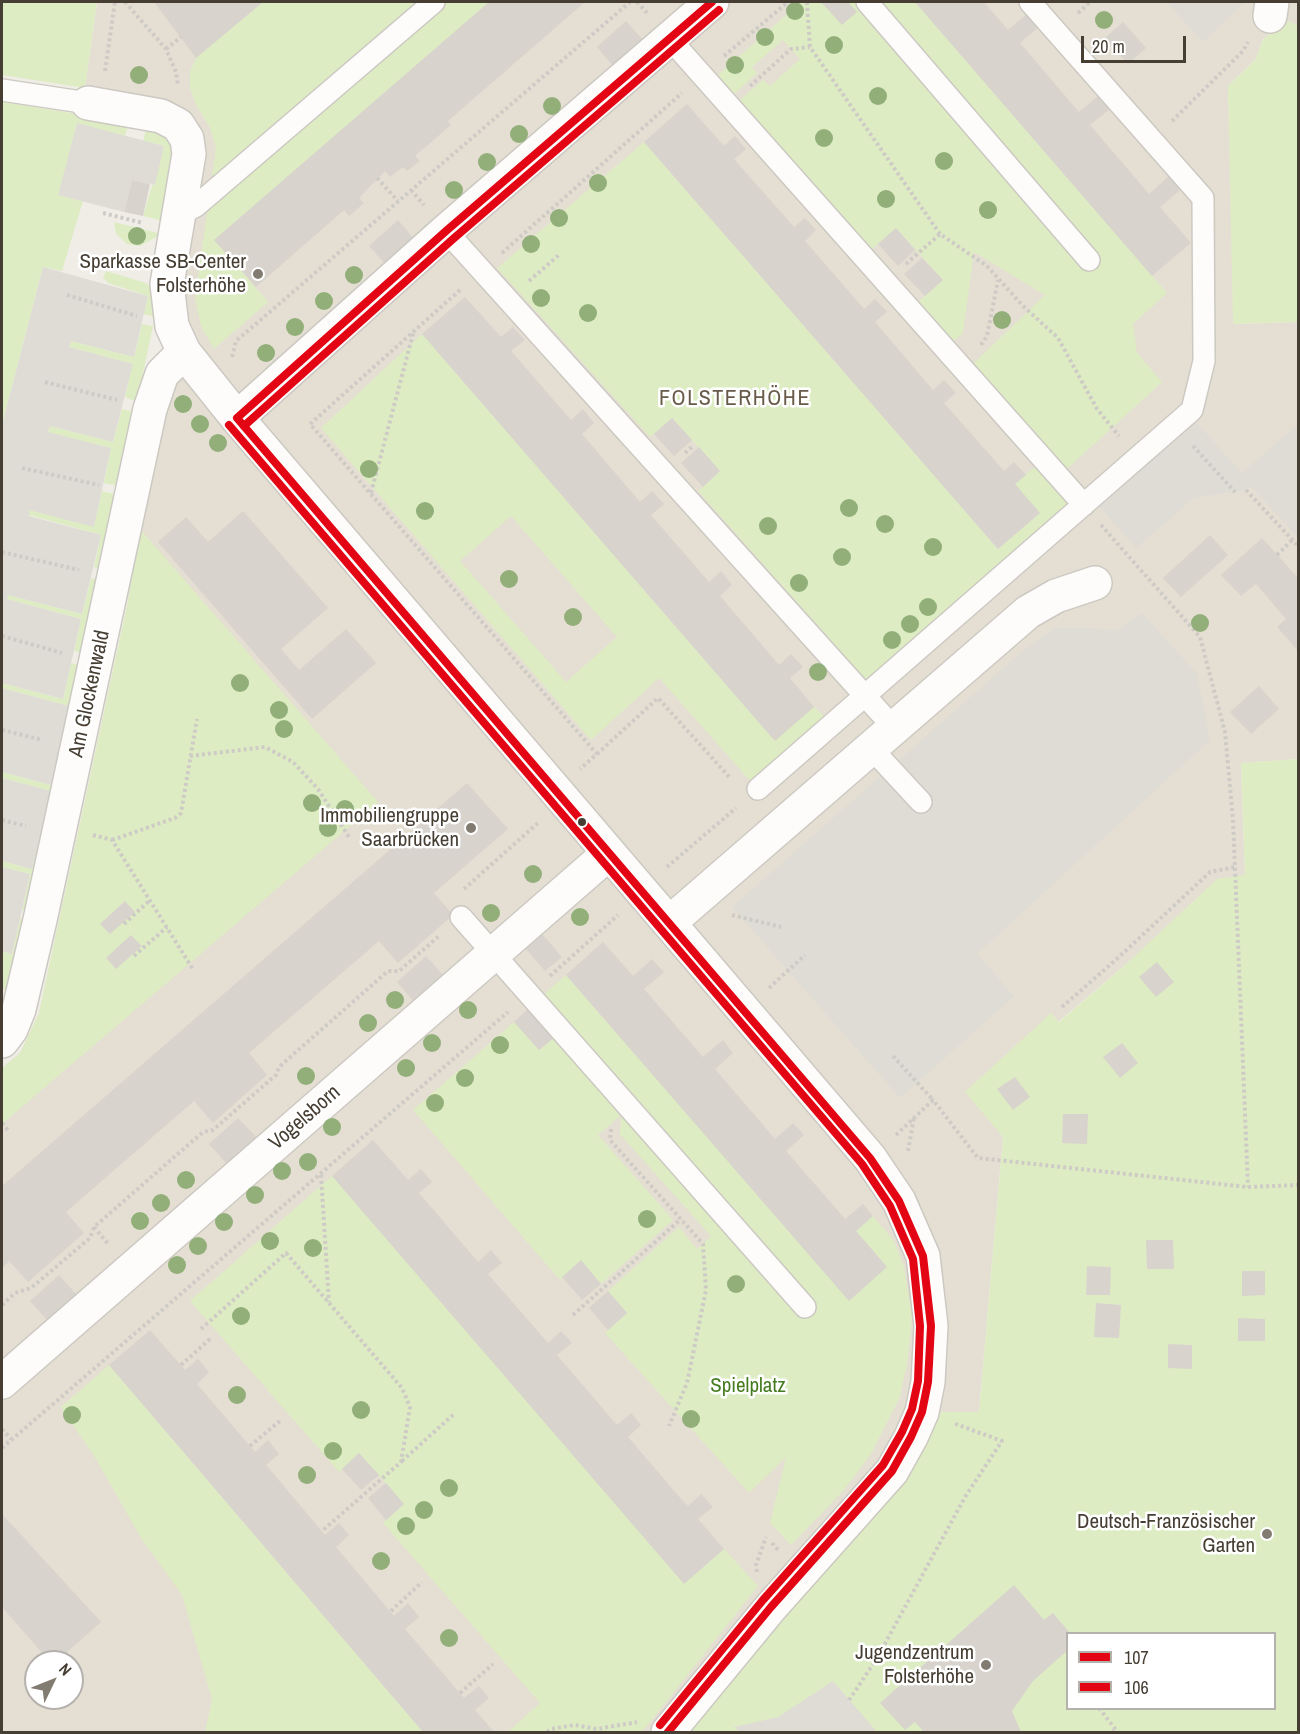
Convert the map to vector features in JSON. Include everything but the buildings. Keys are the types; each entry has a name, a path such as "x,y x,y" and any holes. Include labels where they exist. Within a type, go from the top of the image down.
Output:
{"street":[{"path":"237,418 447,231 712,2"},
{"path":"94,104 161,116 178,125 187,139 189,154 167,284 178,339 237,418 870,1158 914,1230 923,1256 930,1295 928,1382 922,1412 892,1471 771,1607 654,1727"},
{"name":"Am Glockenwald","path":"2,1041 11,1029 19,1009 79,749 150,409 162,374 178,339"},
{"path":"669,923 1028,612 1056,596 1095,583"},
{"name":"Vogelsborn","path":"2,1382 609,853"}],"lane":[{"path":"178,215 196,206 434,2"},
{"path":"867,2 1089,260"},
{"path":"753,793 1192,410 1204,361 1203,198 1030,2"},
{"path":"669,38 1084,505"},
{"path":"2,90 94,104"},
{"path":"447,231 865,694 882,738 921,802"},
{"path":"461,917 805,1307"}],"path":[{"path":"94,104 115,2"},
{"path":"125,2 166,49 176,72 180,96 178,125"},
{"path":"231,360 236,341 630,2"},
{"path":"597,754 310,424 702,75 788,2"},
{"path":"807,2 810,47 940,234 987,266 998,280 1058,338 1097,409 1130,449 1135,460"},
{"path":"1152,140 1243,51 1255,27 1271,9"},
{"path":"166,49 181,37"},
{"path":"729,105 791,49 810,47"},
{"path":"377,178 398,201"},
{"path":"411,190 417,197"},
{"path":"886,283 940,234"},
{"path":"508,300 560,254"},
{"path":"963,370 987,336 998,280"},
{"path":"67,295 178,339"},
{"path":"370,493 414,330"},
{"path":"45,382 150,409"},
{"path":"1175,425 1235,492"},
{"path":"22,468 132,493"},
{"path":"1246,490 1299,546"},
{"path":"1084,505 1200,637 1225,732 1233,820 1248,1187"},
{"path":"1277,555 1293,540"},
{"path":"2,552 115,579"},
{"path":"2,636 97,662"},
{"path":"579,771 658,698 753,793 664,870 657,860"},
{"path":"93,835 112,840 175,818 181,813 197,719"},
{"path":"2,730 79,749"},
{"path":"190,756 265,747 293,762 318,789 349,837"},
{"path":"2,1305 15,1293 31,1288 90,1238 94,1227 203,1132 213,1130 276,1075 279,1067 388,971 399,971 461,917 460,893 564,800"},
{"path":"112,840 194,971"},
{"path":"1062,1007 1210,872 1234,867"},
{"path":"124,924 150,900"},
{"path":"2,1448 609,925 620,912"},
{"path":"134,956 167,927"},
{"path":"744,1010 805,955"},
{"path":"893,1056 933,1100 978,1158 1248,1187 1299,1185"},
{"path":"897,1134 933,1100"},
{"path":"2,1123 9,1131"},
{"path":"611,1132 610,1140 703,1244 706,1290 687,1383 669,1426"},
{"path":"321,1174 329,1303"},
{"path":"573,1315 681,1219"},
{"path":"201,1329 286,1253 402,1388 410,1407 401,1462"},
{"path":"181,1365 210,1339"},
{"path":"322,1531 454,1414"},
{"path":"250,1446 281,1420"},
{"path":"849,1700 876,1660 965,1497 1002,1441 947,1421"},
{"path":"2,1429 11,1439"},
{"path":"391,1611 422,1582"},
{"path":"460,1693 493,1664"},
{"path":"1101,1710 1116,1730 1113,1732"},
{"path":"547,1732 550,1729 575,1725 597,1731 654,1727"}],"shaded area":[{"path":"97,2 1298,2 1298,26 1288,21 1263,39 1256,59 1228,86 1234,324 1298,322 1298,759 1241,763 1245,875 1124,966 1058,1022 1051,1014 1003,1137 979,1412 668,1732 2,1732 2,1068 20,1053 39,1013 127,606 201,159 85,88"},
{"path":"1167,2 1245,2 1203,42"},
{"path":"77,123 164,146 155,185 132,180 124,212 58,195"},
{"path":"43,267 148,296 134,357 71,341 69,347 133,364 113,442 50,426 48,432 111,448 94,527 29,510 29,516 101,535 82,614 8,595 7,599 81,619 63,699 2,683 2,425"},
{"path":"1194,420 1242,473 1298,424 1298,538 1251,486 1246,490 1194,498 1136,548 1098,505"},
{"path":"1142,613 1197,674 1210,740 977,954 1014,996 900,1098 732,907 1025,649 1055,628 1116,631"},
{"path":"2,688 69,706 51,785 2,772"},
{"path":"2,778 51,791 32,869 2,861"},
{"path":"2,867 30,874 12,954 2,951"},
{"name":"Jugendzentrum Folsterhöhe","path":"833,1681 877,1732 740,1732 734,1727 778,1717"}],"green space":[{"path":"2,2 97,2 85,88 2,75"},
{"path":"263,2 489,2 215,240 268,302 214,349 201,326 195,298 216,148 210,128 196,105 190,88 190,72 196,58"},
{"path":"801,2 915,2 1167,293 1133,324 1137,353 1162,382 1067,469 973,364 1045,295 974,252 963,333 953,342 918,302 943,280 896,228 872,249 740,100 763,80 770,86 800,59 783,40 752,67 757,73 734,94 718,75"},
{"path":"1288,21 1298,26 1298,322 1233,324 1228,86 1256,59 1263,39"},
{"path":"2,102 129,122 125,136 77,124 59,195 83,201 62,271 43,267 2,425"},
{"path":"147,126 162,130 175,149 166,222 143,216 164,146 143,141"},
{"path":"644,142 998,549 1040,513 1015,484 1036,466 1070,504 868,682 698,491 720,471 672,418 650,437 497,268"},
{"path":"114,222 162,234 140,246 127,244 116,234"},
{"path":"106,271 146,283 152,289 155,317 143,314 148,296 108,283 103,278"},
{"path":"142,324 153,326 137,402 125,397 132,364 69,347 71,341 134,357"},
{"path":"422,334 774,740 814,707 826,718 752,783 659,678 591,740 321,428","holes":["511,516 617,637 566,682 460,561"]},
{"path":"122,409 135,412 120,486 104,483 111,448 48,433 50,426 113,442"},
{"path":"102,491 118,495 103,570 94,567 101,535 29,515 29,509 94,526"},
{"path":"140,529 378,802 2,1124 2,1068 20,1053 39,1013 127,606"},
{"path":"91,578 102,581 87,654 74,651 81,619 7,599 8,595 82,614"},
{"path":"71,663 84,666 62,740 69,706 2,688 2,683 63,699"},
{"path":"60,750 49,826 42,825 50,791 2,778 2,772 51,785"},
{"path":"1298,759 1298,1732 668,1732 922,1412 979,1412 1003,1137 965,1092 1051,1013 1059,1022 1124,966 1217,879 1245,875 1241,763"},
{"path":"40,834 47,835 29,912 22,910 30,874 2,867 2,861 32,869"},
{"path":"20,918 27,920 11,991 2,989 2,951 12,954"},
{"name":"Spielplatz","path":"566,975 849,1300 887,1267 856,1231 873,1216 894,1241 904,1267 912,1316 907,1365 899,1399 871,1454 844,1490 791,1545 770,1523 786,1457 749,1493 605,1333 627,1313 608,1291 679,1227 697,1249 711,1236 620,1134 621,1115 598,1135 673,1220 601,1284 581,1261 560,1280 413,1110 514,1022 539,1050 555,1037 542,996"},
{"path":"332,1176 684,1583 724,1549 758,1586 642,1732 508,1732 540,1703 383,1523 404,1504 359,1453 339,1472 190,1301"},
{"path":"109,1365 423,1732 205,1732 212,1699 182,1595 141,1538 96,1459 61,1407"}],"transit line":[{"name":"107","path":"237,418 446,231 712,2"},
{"name":"106","path":"244,426 453,239 719,10"},
{"name":"107","path":"237,418 870,1158 899,1201 923,1256 931,1326 928,1382 922,1412 911,1437 892,1471 771,1607 668,1732"},
{"name":"106","path":"229,425 862,1164 890,1206 913,1259 920,1326 918,1381 912,1409 902,1432 883,1465 763,1600 660,1725"}],"place":[{"name":"Sparkasse SB-Center Folsterhöhe","path":"258,274"},
{"name":"Immobiliengruppe Saarbrücken","path":"471,828"},
{"name":"Deutsch-Französischer Garten","path":"1267,1534"},
{"name":"Jugendzentrum Folsterhöhe","path":"986,1665"}],"district":[{"name":"FOLSTERHÖHE","path":"735,399"}]}
